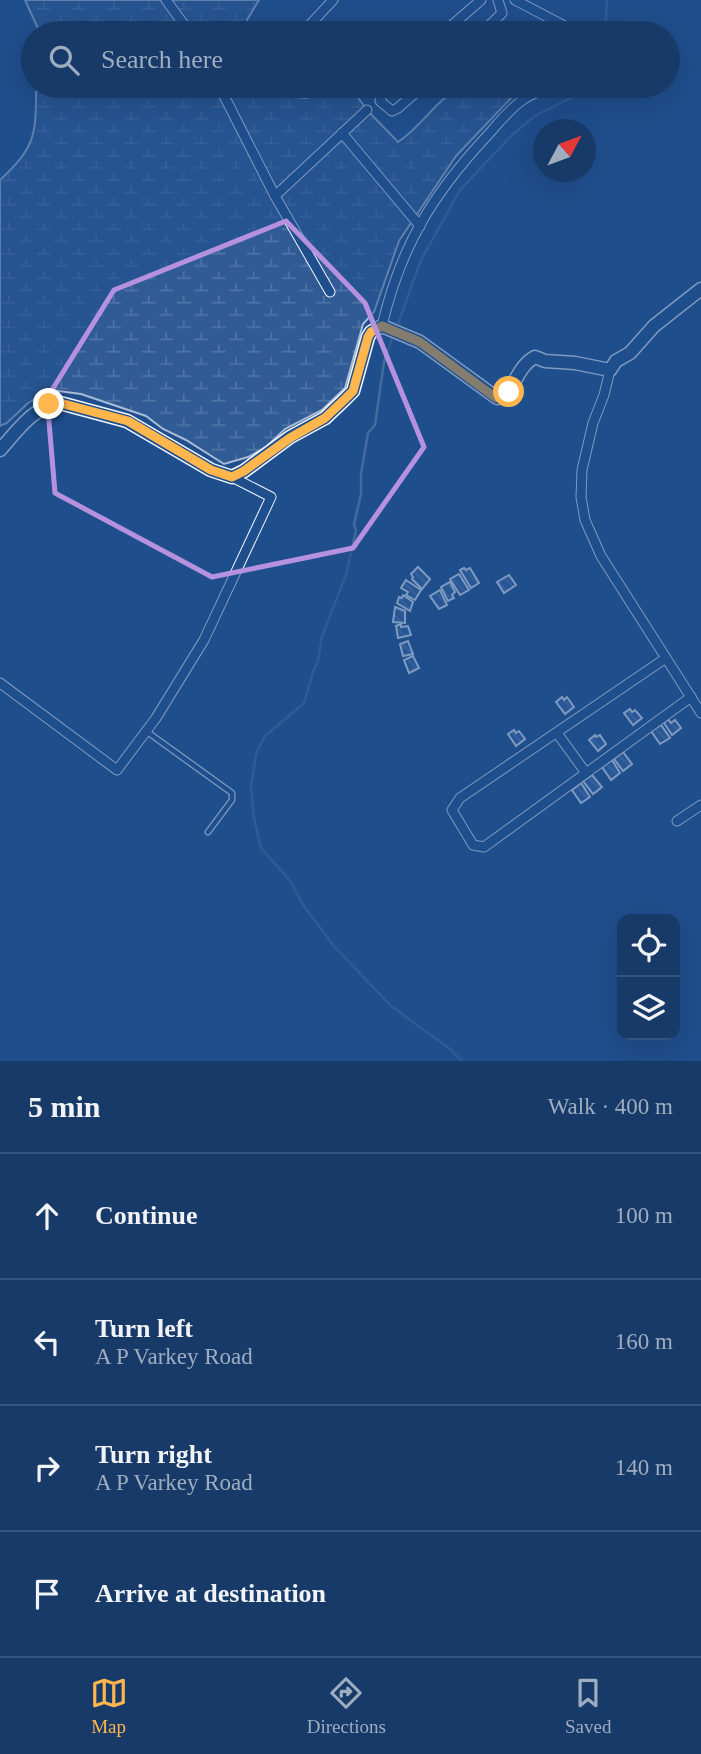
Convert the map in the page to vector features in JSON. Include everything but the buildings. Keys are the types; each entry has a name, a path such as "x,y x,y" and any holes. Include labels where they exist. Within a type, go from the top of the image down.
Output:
{"street":[{"path":"166,0 181,21"},
{"path":"313,21 333,0"},
{"path":"457,21 481,0"},
{"path":"495,21 502,13 498,0"},
{"path":"515,0 555,21"},
{"path":"225,98 275,196 330,292"},
{"path":"381,98 385,108 392,111 409,98"},
{"path":"387,330 394,282 443,185 512,108 525,98"},
{"path":"275,196 367,110"},
{"path":"341,133 420,226"},
{"path":"701,289 654,326 634,349 616,361 610,370 582,470 581,496 585,520 600,556 701,713"},
{"path":"232,477 325,418 353,391 365,344 371,332 387,330 420,342 496,398 509,392 521,368 535,357 545,361 575,363 610,370"},
{"path":"0,450 41,409 49,404 60,403 128,421 211,470 232,477 271,497 204,640 146,731 117,770 0,683"},
{"path":"666,658 460,798 452,810 473,845 484,847 691,697"},
{"path":"556,733 586,773"},
{"path":"677,821 701,805"}],"lane":[{"path":"146,731 232,793 232,800 208,832"}],"highlighted area":[{"path":"286,221 365,303 424,447 353,548 212,577 55,493 47,398 114,290"}],"green space":[{"path":"25,0 259,0 247,21 35,21"},
{"path":"36,98 359,98 398,142 444,98 511,98 456,156 399,241 374,312 363,324 345,388 322,410 285,429 266,447 248,457 224,464 163,429 146,416 81,394 51,390 28,403 7,423 0,426 0,180 26,150 34,131"}],"waterway":[{"path":"606,21 607,0"},
{"path":"396,329 421,260 460,190 513,134 536,115 571,98"},
{"path":"393,335 384,362 375,425 368,433 361,474 361,494 354,524 356,530 346,575 322,636 318,661 304,703 265,736 256,754 251,788 261,848 291,882 303,905 333,945 391,1006 450,1049 462,1061"}],"route":[{"path":"49,404 60,403 128,421 211,470 232,477 325,418 353,391 368,337 376,328 382,326 436,352 496,398 509,392"}]}
